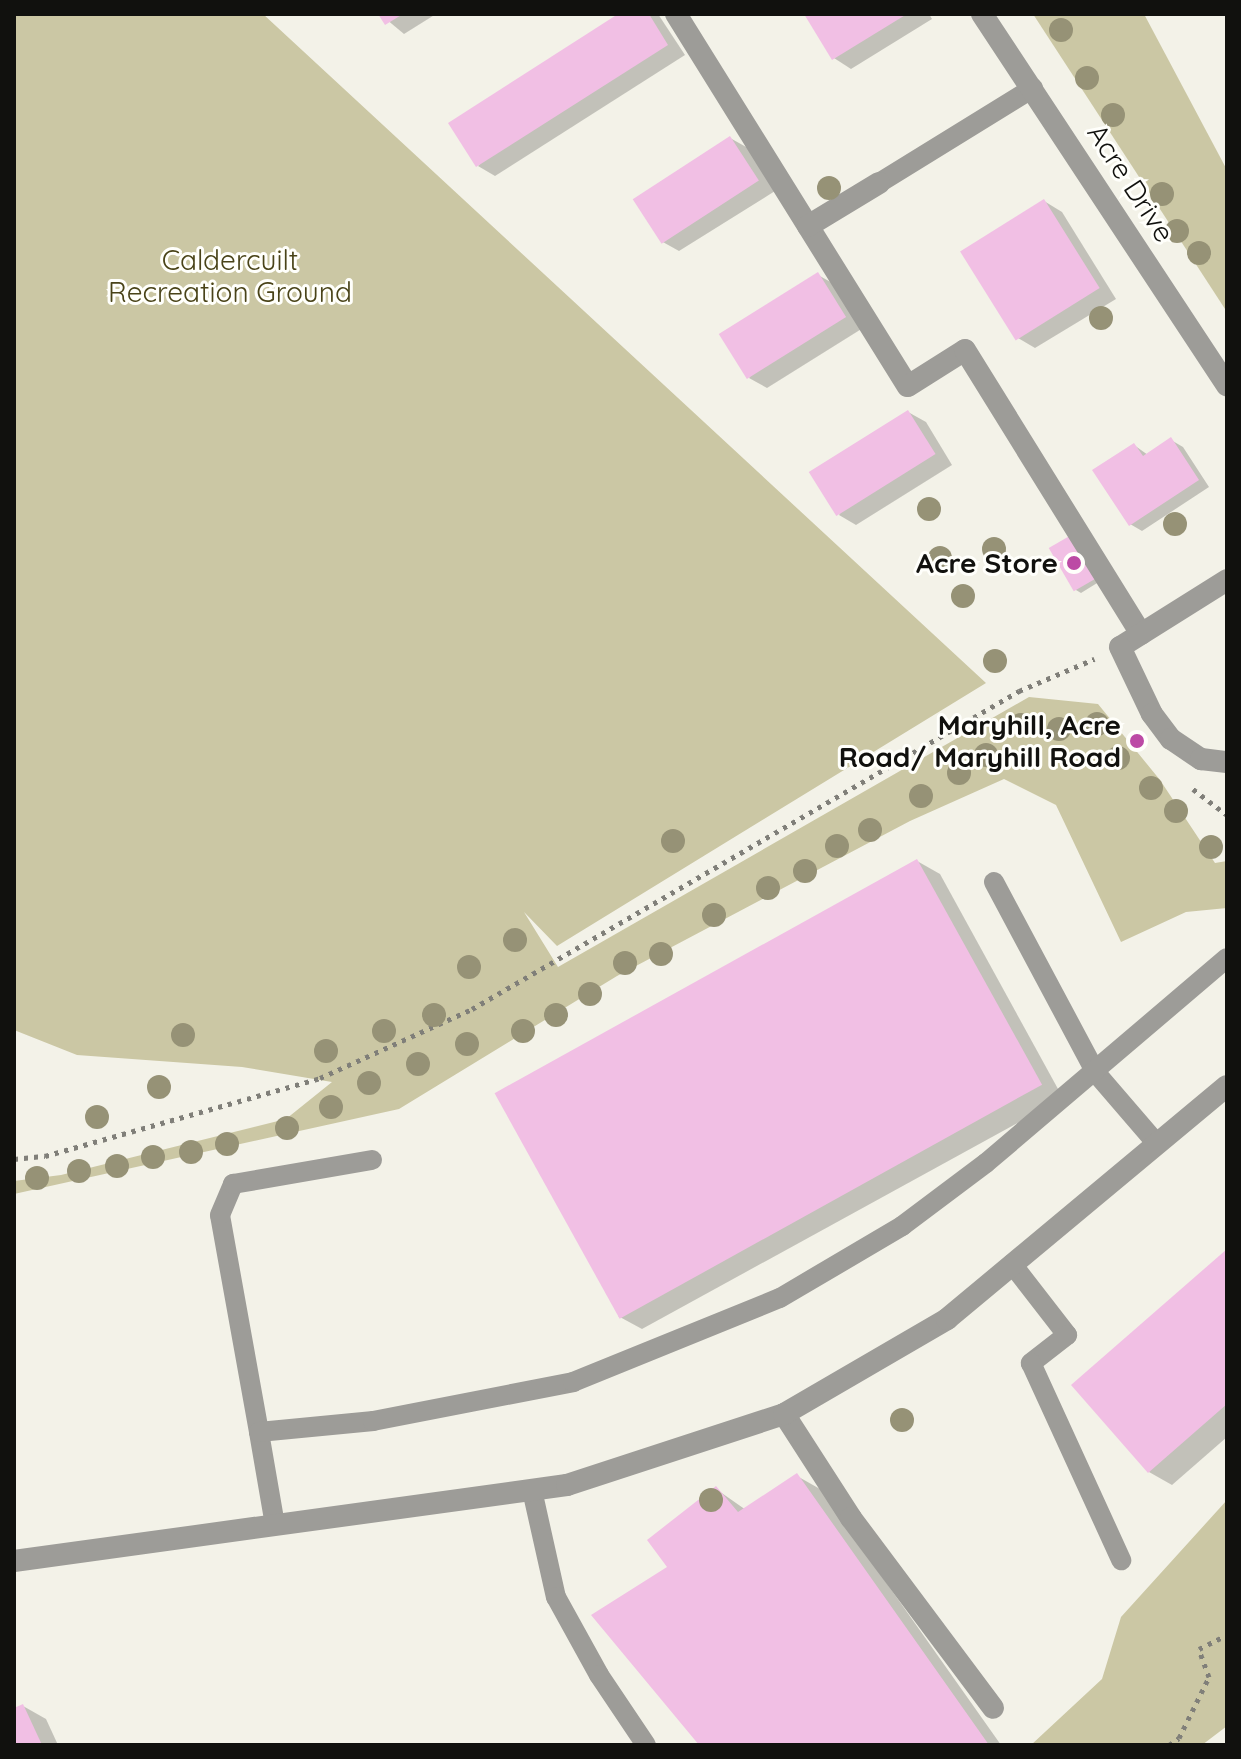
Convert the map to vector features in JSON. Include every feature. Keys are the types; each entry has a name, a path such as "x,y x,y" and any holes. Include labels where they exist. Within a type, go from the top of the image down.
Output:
{"street":[{"path":"676,14 908,386 965,350 1141,634"},
{"name":"Acre Drive","path":"982,14 1227,386"},
{"path":"808,226 879,183"},
{"path":"1227,580 1120,647 1152,714 1171,739 1201,759 1227,762"},
{"path":"14,1561 567,1485 784,1414 947,1319 1227,1086"},
{"path":"784,1414 851,1518 993,1708"}],"lane":[{"path":"879,183 1033,88"},
{"path":"994,882 1096,1073 1157,1144"},
{"path":"259,1432 373,1421 573,1382 780,1298 902,1226 1096,1073 1227,958"},
{"path":"275,1525 220,1215 233,1184 372,1160"},
{"path":"1012,1264 1067,1335 1031,1363 1121,1560"},
{"path":"532,1490 556,1597 599,1675 646,1745"}],"path":[{"path":"14,1159 45,1156 320,1078 472,1009 1019,691 1120,647"},
{"path":"1169,1745 1179,1738 1209,1677 1199,1649 1227,1635"}],"green space":[{"name":"Caldercuilt Recreation Ground","path":"14,14 263,14 986,683 557,946 524,912 558,967 1029,697 1098,704 1160,780 1215,863 1227,861 1227,908 1186,912 1121,942 1056,805 1004,779 910,821 617,976 399,1109 14,1194 14,1181 61,1175 286,1119 332,1082 242,1067 77,1055 14,1030"},
{"path":"1033,14 1144,14 1227,170 1227,312"},
{"path":"1227,1500 1227,1726 1202,1745 1031,1745 1102,1679 1121,1617"}],"building":[{"path":"378,14 403,14 385,25"},
{"path":"618,14 649,14 668,45 476,167 448,123"},
{"path":"804,14 907,14 832,60"},
{"path":"730,136 759,180 662,244 633,199"},
{"path":"1044,199 1100,288 1016,341 960,251"},
{"path":"818,272 846,317 747,379 719,334"},
{"path":"908,410 936,454 836,516 809,472"},
{"path":"1171,437 1199,480 1129,526 1092,470 1134,443 1143,456"},
{"name":"Acre Store","path":"1073,534 1098,577 1074,591 1049,548"},
{"path":"917,859 1042,1085 620,1319 495,1093"},
{"path":"1227,1249 1227,1404 1148,1473 1071,1385"},
{"path":"797,1473 989,1745 699,1745 591,1615 667,1567 647,1540 716,1486 738,1512"},
{"path":"23,1704 42,1745 14,1745 14,1708"}],"place":[{"name":"Acre Store","path":"1074,563"},
{"name":"Maryhill, Acre Road/ Maryhill Road","path":"1137,741"}]}
